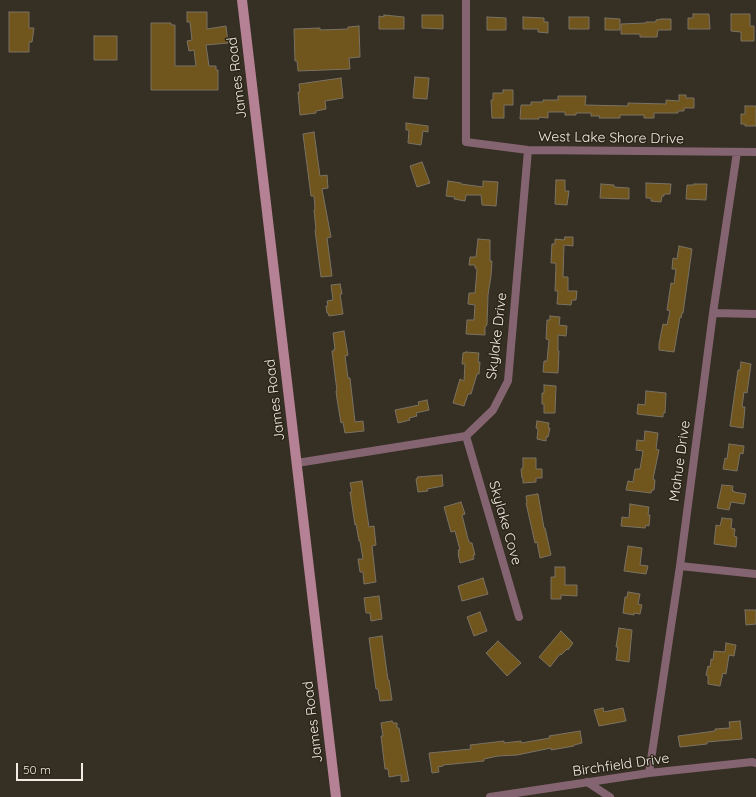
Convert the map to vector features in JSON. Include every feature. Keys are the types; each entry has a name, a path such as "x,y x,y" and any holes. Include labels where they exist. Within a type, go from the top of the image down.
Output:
{"main road":[{"name":"James Road","path":"242,0 336,797"}],"street":[{"name":"West Lake Shore Drive","path":"466,0 466,142 528,150 756,152"},
{"name":"Skylake Drive","path":"466,436 492,410 508,381 528,150"},
{"name":"Mahue Drive","path":"649,773 680,566 713,313 737,152"},
{"path":"713,313 756,314"},
{"path":"297,463 466,436"},
{"name":"Skylake Cove","path":"466,436 519,617"},
{"path":"680,566 756,574"},
{"name":"Birchfield Drive","path":"490,797 649,773 756,762"},
{"path":"587,782 610,797"}],"building":[{"path":"9,12 29,12 29,28 34,28 32,42 29,42 29,52 9,52"},
{"path":"187,12 207,12 207,29 226,26 228,43 206,45 209,66 216,66 216,70 218,70 218,90 151,90 151,23 171,23 171,25 175,25 175,66 196,66 194,50 189,51 187,41 192,40 190,22 187,22"},
{"path":"693,14 709,14 710,29 688,29 688,18 693,18"},
{"path":"731,14 750,14 750,26 754,26 754,41 741,41 741,32 731,31"},
{"path":"384,15 404,17 404,29 379,29 379,16 384,17"},
{"path":"422,15 443,15 443,29 422,28"},
{"path":"487,17 506,18 506,30 487,30"},
{"path":"523,17 544,18 544,22 548,22 548,33 538,32 538,29 523,29"},
{"path":"569,17 589,17 589,29 569,29"},
{"path":"605,18 620,19 620,30 605,30"},
{"path":"671,19 671,30 658,30 657,37 640,37 640,34 621,34 621,24 656,22 656,20"},
{"path":"359,26 360,57 349,58 350,69 298,71 297,61 295,61 294,29 348,29 348,27"},
{"path":"94,36 117,36 117,60 94,60"},
{"path":"415,77 429,78 427,99 413,98"},
{"path":"341,78 343,98 325,101 326,109 316,111 316,113 300,115 298,92 300,92 299,84"},
{"path":"503,90 513,90 513,105 504,105 504,118 492,118 491,100 493,100 493,93 503,93"},
{"path":"679,95 686,95 686,98 694,98 694,108 684,108 684,111 678,111 678,113 654,113 654,118 644,118 644,115 620,115 620,118 599,118 600,116 591,116 591,113 565,115 565,112 548,112 548,118 539,117 539,119 520,119 521,105 531,105 531,102 543,102 543,100 558,100 558,96 586,96 585,105 628,106 628,103 666,104 666,100 679,101"},
{"path":"745,106 756,106 756,126 745,126 745,124 741,124 741,114 745,114"},
{"path":"406,123 428,126 428,132 423,131 421,145 408,143 409,130 406,130"},
{"path":"314,132 320,176 327,175 328,188 322,189 331,237 327,238 332,276 321,277 315,230 314,196 311,196 303,134"},
{"path":"422,162 430,183 417,187 410,166"},
{"path":"556,180 565,180 565,191 569,191 567,205 555,204"},
{"path":"448,181 483,187 483,181 498,182 496,206 482,205 481,195 466,195 465,201 454,199 455,197 446,196"},
{"path":"646,183 671,184 670,194 664,194 661,202 651,201 651,198 646,198"},
{"path":"601,184 629,188 629,199 600,198"},
{"path":"707,184 706,200 686,199 687,185"},
{"path":"565,237 573,237 573,246 564,245 563,277 568,277 568,291 577,291 576,300 572,300 571,305 557,304 558,291 555,291 556,265 555,263 551,263 552,244 555,244 555,239 564,240"},
{"path":"478,239 490,240 490,261 492,261 485,335 466,334 467,320 474,320 475,305 468,304 469,293 475,293 477,269 475,268 475,265 469,265 470,257 476,257"},
{"path":"679,246 692,249 683,313 681,318 680,317 674,352 659,350 659,344 663,324 667,325 670,311 667,310 671,283 674,284 676,269 672,269 673,258 677,259"},
{"path":"340,284 343,314 329,316 326,306 328,306 327,301 333,300 331,285"},
{"path":"550,316 560,317 559,325 567,326 566,336 558,335 558,373 543,372 544,361 547,361 549,340 546,339 547,320 550,320"},
{"path":"344,331 348,355 345,356 348,378 350,378 355,422 363,421 364,431 345,433 343,422 341,423 337,399 332,351 335,349 333,333"},
{"path":"463,353 479,353 478,362 480,362 479,374 477,374 471,394 468,394 464,406 453,403 460,379 464,381 465,364 462,364"},
{"path":"741,362 751,364 747,393 744,392 742,407 745,407 743,428 730,426 738,370 740,370"},
{"path":"544,385 556,386 555,413 544,413 542,393 544,393"},
{"path":"646,391 666,393 665,413 663,413 663,417 637,414 638,404 645,405"},
{"path":"427,400 429,410 416,413 417,416 409,418 410,420 398,423 395,410 419,405 418,402"},
{"path":"537,421 549,423 548,428 550,428 546,441 537,439"},
{"path":"645,431 658,433 656,449 659,450 653,479 655,480 654,490 652,490 651,493 626,490 628,481 633,482 635,469 640,469 643,451 636,450 637,440 644,441"},
{"path":"729,444 744,446 743,454 740,453 737,471 723,469 725,458 727,459"},
{"path":"523,458 536,458 536,469 542,469 542,478 536,478 536,482 523,483 521,469 523,468"},
{"path":"442,475 443,486 427,489 428,491 418,492 417,477"},
{"path":"362,481 369,527 374,526 376,545 372,546 376,582 364,584 363,572 360,572 358,559 363,559 356,524 355,525 350,492 352,492 350,483"},
{"path":"722,485 733,486 732,491 746,494 744,504 731,502 729,510 717,508"},
{"path":"538,494 544,528 551,555 540,558 526,503 526,496"},
{"path":"461,502 465,514 462,515 468,539 470,543 472,543 475,555 473,555 474,559 460,563 458,550 460,550 455,531 451,532 444,507"},
{"path":"630,504 649,507 649,526 646,525 645,528 621,526 622,517 629,518"},
{"path":"722,518 732,519 731,528 735,529 734,536 737,537 736,547 714,544 716,525 720,526"},
{"path":"628,546 642,548 640,565 648,566 646,574 624,571"},
{"path":"555,567 565,567 565,585 577,585 577,596 561,595 561,599 551,599 551,577 555,577"},
{"path":"483,578 488,594 462,601 458,586"},
{"path":"628,592 640,594 638,604 642,605 640,614 634,613 634,615 623,613 625,597 627,597"},
{"path":"379,596 382,619 371,621 370,613 366,613 364,598"},
{"path":"745,610 756,610 756,624 746,625"},
{"path":"480,612 487,631 474,636 467,617"},
{"path":"619,628 632,630 629,662 616,660 618,647 616,647"},
{"path":"561,631 573,643 568,650 567,649 561,655 560,654 550,667 539,657"},
{"path":"382,636 392,700 380,701 378,689 376,689 369,638"},
{"path":"498,641 521,663 507,676 486,653"},
{"path":"726,643 736,645 734,656 729,655 726,674 723,673 720,686 708,684 708,676 706,675 708,666 710,667 711,659 713,660 714,651 725,652"},
{"path":"603,708 604,712 623,708 626,721 599,726 594,710"},
{"path":"392,721 393,723 397,723 397,728 399,728 409,781 401,782 401,775 389,777 388,769 385,769 381,723"},
{"path":"740,721 742,739 707,742 707,744 680,747 678,736 715,731 715,729 730,728 729,722"},
{"path":"580,731 582,743 574,746 551,750 551,748 517,755 498,756 484,759 484,761 443,765 438,767 439,772 432,773 429,753 471,749 470,745 504,741 504,743 521,741 521,743 550,738 549,736"}]}
